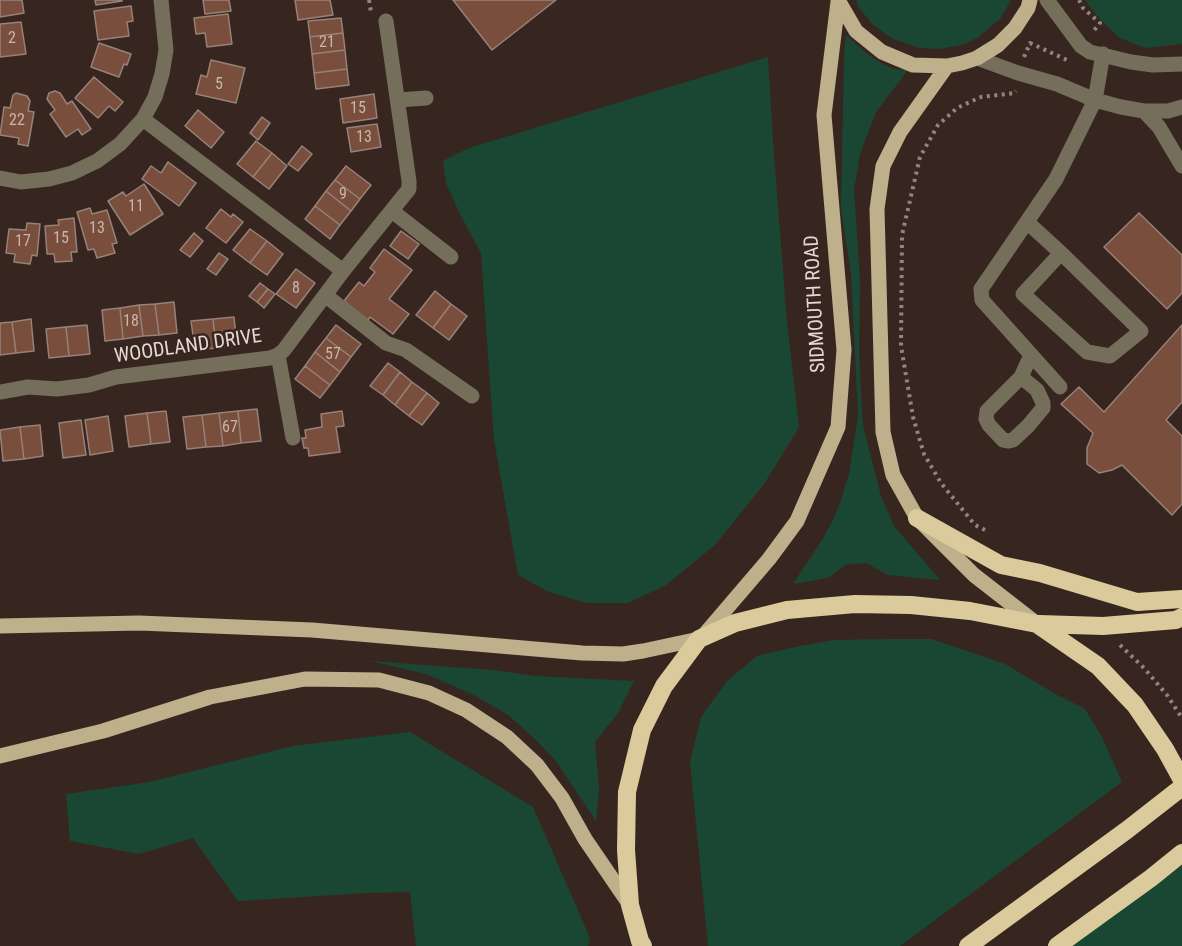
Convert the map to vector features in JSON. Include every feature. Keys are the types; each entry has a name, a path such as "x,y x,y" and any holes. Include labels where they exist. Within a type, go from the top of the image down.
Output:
{"highway":[{"path":"917,518 1000,565 1040,573 1137,602 1182,599"},
{"path":"640,944 630,905 626,850 627,792 642,730 664,686 702,637 735,623 787,610 855,604 911,605 970,610 1037,624 1103,627 1176,620 1182,617"},
{"path":"1037,624 1098,666 1135,705 1165,749 1182,780"},
{"path":"969,946 1182,787"},
{"path":"1058,946 1182,853"}],"main road":[{"path":"838,1 856,31 882,52 913,65 947,66 977,58 998,45 1015,28 1028,8 1030,0"},
{"name":"SIDMOUTH ROAD","path":"702,637 769,559 797,521 838,427 843,350 824,115 838,1"},
{"path":"947,66 900,132 883,166 876,208 883,432 893,475 917,518 974,575 1037,624"},
{"path":"0,626 140,623 312,630 582,653 623,654 702,637"},
{"path":"0,756 103,731 210,697 305,679 379,680 429,693 466,710 507,737 537,765 562,798 585,839 630,905"}],"street":[{"path":"0,178 21,182 49,179 72,173 97,161 120,144 143,119 155,97 165,58 161,0"},
{"path":"1047,0 1081,46 1090,52 1153,65 1179,62"},
{"name":"WOODLAND DRIVE","path":"0,392 28,387 57,389 89,386 116,377 270,358 284,350 409,189 410,181 386,21"},
{"path":"1060,387 982,300 981,289 1056,179 1095,100 1103,54"},
{"path":"977,58 1018,74 1057,84 1095,100 1121,107 1144,111 1177,111"},
{"path":"398,100 426,98"},
{"path":"1144,111 1159,127 1182,166"},
{"path":"143,119 343,272"},
{"path":"392,211 451,257"},
{"path":"1027,222 1061,253 1141,331 1110,356 1087,352 1023,294 1061,253"},
{"path":"325,295 386,343 406,350 472,396"},
{"path":"278,355 293,438"},
{"path":"1021,377 1031,356"}],"green space":[{"path":"856,0 1011,0 1000,19 977,38 961,45 939,49 919,48 893,39 872,24"},
{"path":"1085,0 1182,0 1182,44 1146,48 1120,38 1098,17"},
{"path":"846,35 879,62 893,69 908,70 876,112 860,154 854,190 860,279 859,355 863,426 881,496 894,526 940,580 888,575 866,563 845,565 828,578 793,584 822,540 840,503 849,474 858,415 851,273 841,209"},
{"path":"768,57 787,322 799,427 764,484 715,545 666,585 628,603 587,603 549,592 518,575 494,440 481,253 446,183 443,161 469,148"},
{"path":"931,639 1005,664 1085,709 1102,737 1122,782 900,946 708,946 690,762 701,717 727,681 757,656 800,646 834,640"},
{"path":"370,661 493,670 535,676 634,681 618,713 595,742 599,789 596,821 556,761 508,715 476,696 426,674"},
{"path":"410,732 533,807 590,938 588,946 416,946 410,892 238,901 193,838 139,854 70,841 66,794 150,782 293,746"},
{"path":"1182,866 1182,946 1057,946 1151,878"}],"building":[{"path":"0,0 22,0 24,13 0,17"},
{"path":"95,0 122,0 122,1 96,5"},
{"path":"203,0 229,0 231,11 205,14"},
{"path":"295,0 330,0 333,15 298,20"},
{"path":"453,0 556,0 492,50"},
{"path":"131,6 133,21 127,22 129,36 98,40 94,11"},
{"path":"228,14 232,44 207,47 205,33 196,34 194,18"},
{"path":"341,18 343,33 310,37 308,21"},
{"path":"21,22 26,54 0,57 0,24"},
{"path":"343,33 345,50 312,54 310,37"},
{"path":"99,43 131,54 119,77 91,67"},
{"path":"345,50 347,69 314,73 312,54"},
{"path":"211,60 245,68 236,103 196,94 201,75 207,77"},
{"path":"347,69 349,85 316,89 314,73"},
{"path":"94,77 123,102 115,111 109,106 98,118 75,98"},
{"path":"55,91 60,93 67,104 72,101 91,129 82,135 78,129 66,137 50,114 55,110 47,99 49,93"},
{"path":"16,93 27,96 30,101 28,111 34,112 28,146 18,144 19,138 0,135 4,107 10,108 13,95"},
{"path":"374,94 377,118 343,123 340,99"},
{"path":"198,110 224,132 211,148 185,126"},
{"path":"262,117 270,123 258,140 250,133"},
{"path":"377,124 381,147 351,152 347,128"},
{"path":"256,141 272,153 253,177 237,164"},
{"path":"302,146 312,154 298,171 288,164"},
{"path":"272,153 287,166 269,189 253,177"},
{"path":"168,162 196,183 179,206 142,179 151,166 161,173"},
{"path":"346,166 371,185 360,199 335,180"},
{"path":"335,180 360,199 351,211 326,191"},
{"path":"144,184 163,214 130,235 108,201 123,192 126,196"},
{"path":"326,191 351,211 340,225 315,206"},
{"path":"315,206 340,225 330,239 305,219"},
{"path":"90,208 92,214 107,210 117,243 112,244 115,253 97,258 94,249 88,250 77,212"},
{"path":"221,209 231,217 233,214 243,222 226,243 206,228"},
{"path":"1139,213 1182,255 1182,293 1167,309 1104,247"},
{"path":"74,218 77,252 71,252 72,261 55,262 54,254 47,254 45,226 59,225 58,220"},
{"path":"27,223 40,224 37,256 32,255 30,264 14,262 15,254 6,253 9,229 26,230"},
{"path":"250,229 267,241 250,263 233,250"},
{"path":"401,231 419,244 408,259 390,246"},
{"path":"194,233 203,241 190,257 180,250"},
{"path":"267,241 283,254 267,275 250,263"},
{"path":"384,249 412,270 389,299 409,314 393,334 370,317 368,320 344,301 359,282 364,286 375,272 370,268"},
{"path":"219,253 228,259 216,275 207,269"},
{"path":"296,269 315,283 296,308 276,294"},
{"path":"260,283 268,289 257,302 249,296"},
{"path":"268,289 275,294 264,308 257,302"},
{"path":"435,291 451,304 433,328 416,315"},
{"path":"174,302 177,333 159,335 155,304"},
{"path":"155,304 159,335 143,336 139,305"},
{"path":"451,304 467,316 449,340 433,328"},
{"path":"139,305 143,336 123,339 120,308"},
{"path":"120,308 123,339 105,341 102,310"},
{"path":"234,317 237,346 216,348 213,319"},
{"path":"31,319 34,351 16,353 12,322"},
{"path":"213,319 216,348 195,350 191,321"},
{"path":"12,322 16,353 0,355 0,323"},
{"path":"87,325 90,354 69,356 66,327"},
{"path":"336,325 361,344 351,357 326,338"},
{"path":"1182,325 1182,402 1166,420 1182,436 1182,504 1172,515 1122,465 1099,473 1087,464 1087,448 1093,433 1061,404 1079,387 1104,412"},
{"path":"66,327 69,356 49,358 46,329"},
{"path":"326,338 351,357 340,372 315,352"},
{"path":"315,352 340,372 330,385 305,366"},
{"path":"388,363 400,372 383,395 370,386"},
{"path":"305,366 330,385 320,398 295,379"},
{"path":"400,372 412,382 395,405 383,395"},
{"path":"412,382 427,393 409,416 395,405"},
{"path":"427,393 439,403 422,425 409,416"},
{"path":"257,409 261,441 241,443 238,411"},
{"path":"166,411 170,442 151,444 147,413"},
{"path":"238,411 241,443 223,446 219,413"},
{"path":"342,411 344,426 336,427 340,452 309,456 308,448 304,448 302,438 306,438 305,430 322,427 321,414"},
{"path":"147,413 151,444 129,447 125,416"},
{"path":"219,413 223,446 206,447 202,415"},
{"path":"202,415 206,447 187,449 183,417"},
{"path":"108,416 113,451 90,455 85,420"},
{"path":"81,420 86,455 63,458 59,423"},
{"path":"40,425 43,456 24,459 20,427"},
{"path":"20,427 24,459 3,461 0,430"}]}
